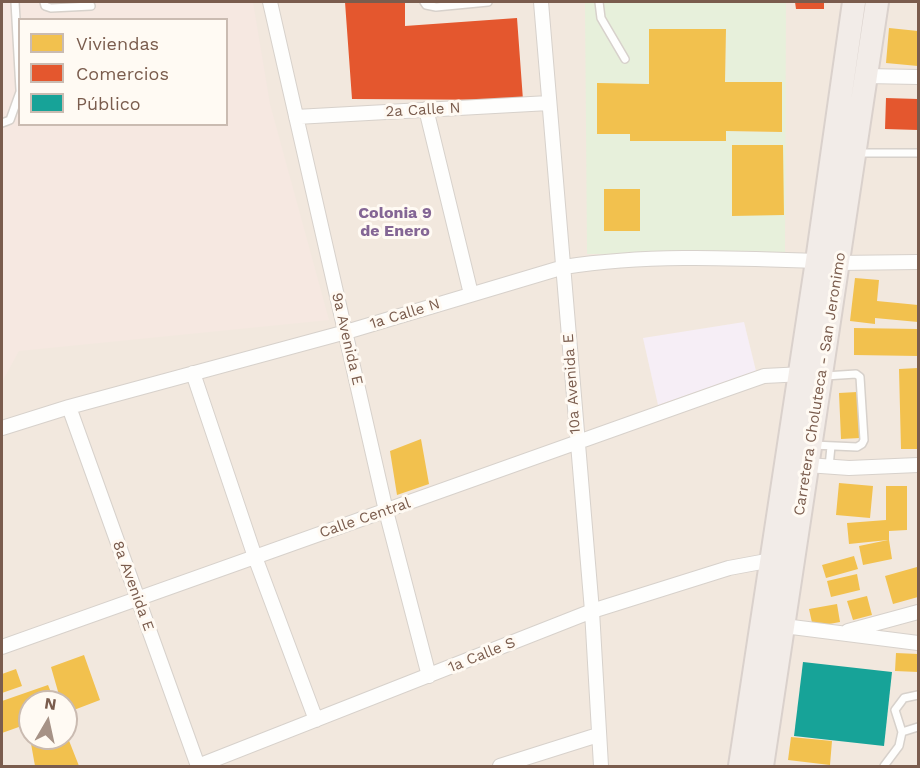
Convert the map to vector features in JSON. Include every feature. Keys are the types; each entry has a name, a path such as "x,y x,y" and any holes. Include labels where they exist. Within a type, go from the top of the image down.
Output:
{"highway":[{"name":"Carretera Choluteca - San Jeronimo","path":"740,766 772,560 810,375 828,262 854,2"},
{"name":"Carretera Choluteca - San Jeronimo","path":"828,262 855,153 877,2"},
{"name":"Carretera Choluteca - San Jeronimo","path":"762,766 784,626 820,455 810,375"}],"street":[{"name":"9a Avenida E","path":"270,2 386,511 429,676"},
{"name":"10a Avenida E","path":"541,2 592,611 600,766"},
{"path":"866,76 918,77"},
{"name":"2a Calle N","path":"296,117 549,103"},
{"path":"426,109 471,294"},
{"name":"1a Calle N","path":"2,428 69,406 346,332 564,267 600,261 708,257 828,262 918,262"},
{"path":"193,373 255,557 316,720"},
{"name":"Calle Central","path":"2,647 727,388 764,376 810,375"},
{"name":"8a Avenida E","path":"69,406 198,766"},
{"path":"820,455 849,468 918,465"},
{"name":"1a Calle S","path":"198,766 592,611 729,568 772,560"},
{"path":"840,633 918,612"},
{"path":"784,626 918,643"},
{"path":"500,766 598,735"}],"lane":[{"path":"15,2 18,55"},
{"path":"44,2 45,6 51,8 91,6"},
{"path":"424,2 426,5 436,7 488,2"},
{"path":"599,2 601,18 625,59"},
{"path":"2,123 10,120 18,97"},
{"path":"855,153 918,153"},
{"path":"810,375 856,374 860,376 861,381 864,440 862,444 820,455"},
{"path":"884,766 899,746 902,732 895,710 904,698 918,695"},
{"path":"902,732 918,727"}],"shaded area":[{"path":"2,2 918,2 918,766 2,766"},
{"path":"2,2 253,2 270,104 329,320 19,351 2,382"},
{"path":"744,322 756,371 658,405 643,338"}],"green space":[{"path":"585,2 786,2 785,253 587,254","holes":["649,29 726,29 725,82 781,82 781,132 726,131 726,141 631,141 630,134 597,134 597,84 649,84"]}],"building: Viviendas":[{"path":"889,28 918,31 918,66 886,63"},
{"path":"649,29 726,29 725,82 782,82 782,132 726,131 726,141 630,141 630,134 597,134 597,83 649,84"},
{"path":"732,145 783,145 784,215 732,216"},
{"path":"604,189 640,189 640,231 604,231"},
{"path":"855,278 879,280 877,301 918,305 918,322 875,318 875,324 850,321"},
{"path":"854,328 918,329 918,356 854,355"},
{"path":"918,368 918,449 901,449 899,369"},
{"path":"857,392 860,438 841,439 839,393"},
{"path":"421,439 429,484 397,495 390,451"},
{"path":"839,483 873,486 870,518 836,515"},
{"path":"886,486 907,486 907,530 889,531 892,559 863,565 859,546 888,540 849,544 847,523 886,520"},
{"path":"854,556 858,569 826,578 822,565"},
{"path":"917,567 918,597 893,604 885,576"},
{"path":"857,574 860,590 831,597 827,581"},
{"path":"867,596 872,615 853,620 847,601"},
{"path":"837,604 840,622 813,627 809,609"},
{"path":"896,653 918,654 918,672 895,671"},
{"path":"84,655 100,700 78,708 78,690 58,690 51,667"},
{"path":"16,669 22,686 2,693 2,674"},
{"path":"48,685 50,690 34,690"},
{"path":"18,695 18,727 2,733 2,701"},
{"path":"791,737 832,741 830,765 788,760"},
{"path":"32,750 73,750 79,766 35,766"}],"building: Comercios":[{"path":"345,2 405,2 405,26 517,18 523,100 352,99"},
{"path":"795,2 824,2 824,9 796,9"},
{"path":"886,98 918,99 918,130 885,129"}],"building: Público":[{"path":"803,662 892,672 884,746 794,736"}],"district":[{"name":"Colonia 9 de Enero","path":"395,222"}]}
